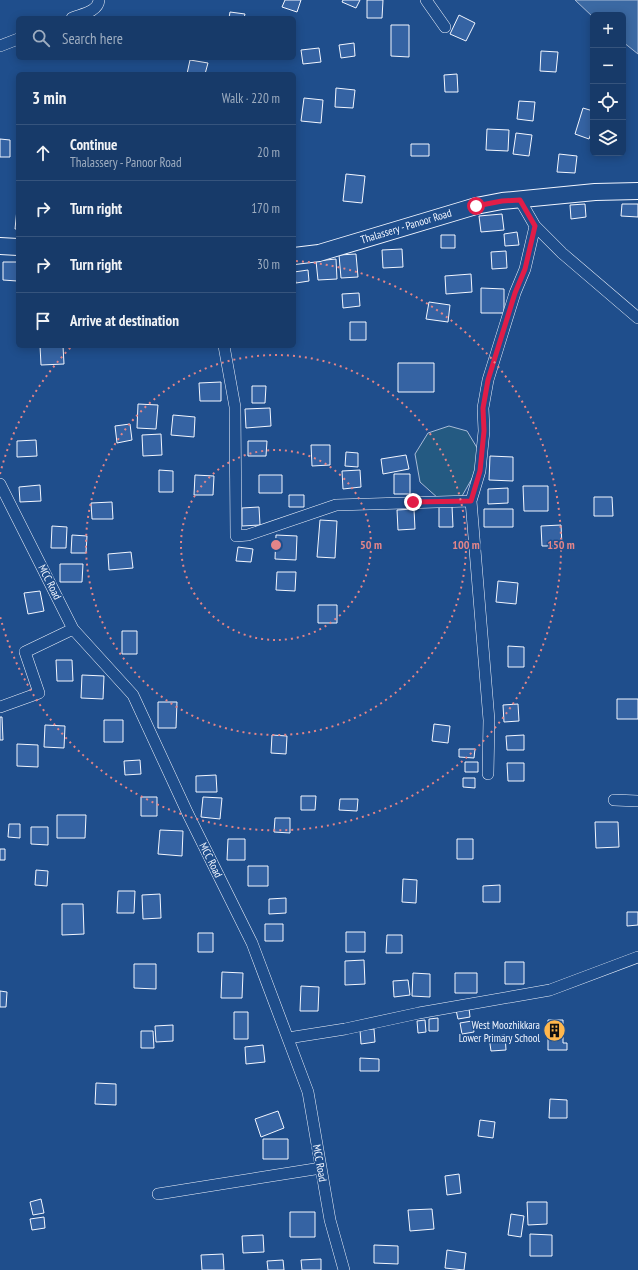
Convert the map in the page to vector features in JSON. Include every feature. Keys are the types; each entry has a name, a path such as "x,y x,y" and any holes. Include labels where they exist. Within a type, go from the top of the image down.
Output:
{"main road":[{"name":"Thalassery - Panoor Road","path":"296,256 319,253 476,206 502,201 595,192 638,190"},
{"path":"0,246 16,247"}],"street":[{"path":"77,16 96,9 100,2 99,0"},
{"path":"426,0 445,27"},
{"path":"0,46 16,40"},
{"path":"520,200 535,226 562,253 638,318"},
{"path":"488,774 488,720 471,501 480,471 484,431 483,408 488,380 515,293 525,269 535,226"},
{"path":"224,348 235,407 236,536 248,536 336,505 471,501"},
{"name":"MCC Road","path":"0,484 73,629 133,695 188,814 252,943 308,1092 330,1220 344,1270"},
{"path":"0,707 39,693 25,652 73,629"},
{"path":"614,800 638,801"},
{"path":"288,1038 345,1029 419,1013 550,990 638,957"},
{"path":"158,1194 321,1168"}],"shaded area":[{"path":"575,0 638,0 638,54 626,44 626,12 590,12 590,14"},
{"path":"449,426 467,431 479,451 474,475 462,496 439,499 420,482 415,454 428,433"}],"building":[{"path":"285,0 301,0 297,12 282,7"},
{"path":"343,0 360,0 356,8 342,2"},
{"path":"367,0 383,0 382,18 367,18"},
{"path":"230,12 245,14 244,16 229,16"},
{"path":"459,15 475,23 466,41 450,34"},
{"path":"391,25 409,25 409,57 391,56"},
{"path":"354,43 355,56 341,58 339,45"},
{"path":"319,48 321,62 303,64 301,50"},
{"path":"541,51 558,52 556,72 540,71"},
{"path":"190,60 208,63 206,72 187,72"},
{"path":"457,74 458,92 445,92 444,75"},
{"path":"336,88 355,90 353,108 335,107"},
{"path":"304,98 323,100 321,123 301,121"},
{"path":"519,101 535,102 533,121 517,119"},
{"path":"583,108 590,110 589,139 575,134"},
{"path":"487,129 509,130 508,151 486,150"},
{"path":"516,133 532,135 529,156 513,154"},
{"path":"0,139 10,140 10,157 0,157"},
{"path":"411,144 429,144 429,156 411,156"},
{"path":"559,154 577,156 575,173 557,172"},
{"path":"346,174 365,176 362,203 343,201"},
{"path":"585,204 586,217 571,219 570,205"},
{"path":"622,204 638,204 638,217 621,216"},
{"path":"502,214 504,230 481,232 479,216"},
{"path":"517,232 519,245 505,246 504,234"},
{"path":"441,235 455,235 455,248 441,248"},
{"path":"402,249 403,267 383,268 382,250"},
{"path":"506,251 507,268 492,269 491,252"},
{"path":"356,254 358,277 341,278 339,255"},
{"path":"336,259 337,279 318,280 316,261"},
{"path":"3,262 16,262 16,281 3,280"},
{"path":"308,270 309,281 296,283 296,272"},
{"path":"471,274 472,292 446,294 445,276"},
{"path":"481,288 504,289 504,313 481,313"},
{"path":"359,293 360,306 343,308 342,294"},
{"path":"429,302 450,305 448,322 426,319"},
{"path":"350,322 366,322 366,340 350,340"},
{"path":"40,348 63,348 64,364 41,365"},
{"path":"398,363 434,363 434,392 398,392"},
{"path":"221,382 221,401 200,401 199,383"},
{"path":"252,386 266,386 265,403 252,403"},
{"path":"138,404 158,405 156,429 137,428"},
{"path":"270,408 271,426 246,428 245,409"},
{"path":"173,415 195,417 194,437 171,435"},
{"path":"130,424 132,440 117,443 115,426"},
{"path":"161,434 162,455 143,456 142,435"},
{"path":"36,440 37,456 17,457 17,441"},
{"path":"248,441 267,441 266,456 248,456"},
{"path":"311,445 330,445 330,465 312,466"},
{"path":"346,452 358,453 358,467 345,466"},
{"path":"406,455 409,469 383,474 381,459"},
{"path":"490,456 513,457 513,481 489,480"},
{"path":"159,470 173,471 173,492 159,492"},
{"path":"360,470 361,487 343,489 342,471"},
{"path":"394,474 410,474 410,494 394,494"},
{"path":"195,475 214,476 213,495 194,495"},
{"path":"259,475 282,475 282,493 259,493"},
{"path":"40,485 41,501 20,502 19,487"},
{"path":"523,486 548,486 548,511 524,511"},
{"path":"508,488 508,503 488,504 488,489"},
{"path":"289,495 304,495 304,507 289,507"},
{"path":"594,497 612,497 613,516 594,516"},
{"path":"112,502 113,519 92,519 91,503"},
{"path":"452,506 453,527 439,527 439,507"},
{"path":"259,507 260,525 242,526 242,508"},
{"path":"414,509 415,529 398,530 397,510"},
{"path":"484,509 513,509 513,527 484,527"},
{"path":"320,520 337,521 335,558 317,557"},
{"path":"561,525 562,546 542,546 541,526"},
{"path":"52,526 67,527 66,548 51,548"},
{"path":"72,535 87,536 86,553 71,553"},
{"path":"276,535 297,536 296,560 275,559"},
{"path":"238,547 253,549 251,562 236,561"},
{"path":"131,552 133,568 109,570 108,554"},
{"path":"60,564 83,564 82,582 60,582"},
{"path":"277,572 296,572 295,591 276,590"},
{"path":"498,581 518,583 516,604 496,602"},
{"path":"40,591 44,611 28,614 24,593"},
{"path":"318,605 337,605 337,623 318,623"},
{"path":"122,631 137,631 137,654 122,654"},
{"path":"508,646 524,647 524,667 508,667"},
{"path":"56,660 72,660 73,681 57,681"},
{"path":"82,675 104,676 103,699 81,698"},
{"path":"617,699 638,699 638,719 617,719"},
{"path":"158,702 177,702 176,728 158,728"},
{"path":"518,704 519,721 504,722 503,705"},
{"path":"0,717 2,717 3,740 0,740"},
{"path":"104,720 123,720 123,742 104,742"},
{"path":"434,724 450,726 448,743 432,741"},
{"path":"45,725 65,726 64,748 44,747"},
{"path":"272,735 287,736 286,754 271,753"},
{"path":"524,735 524,750 507,750 506,736"},
{"path":"17,744 38,745 38,767 17,766"},
{"path":"459,749 475,749 474,758 459,757"},
{"path":"140,760 141,774 125,775 124,761"},
{"path":"465,762 478,762 478,772 465,772"},
{"path":"507,763 524,763 524,781 508,781"},
{"path":"216,775 217,792 196,792 196,776"},
{"path":"463,778 475,778 475,788 463,787"},
{"path":"301,796 316,796 315,810 301,810"},
{"path":"141,797 157,797 157,816 141,816"},
{"path":"203,797 222,798 220,819 201,817"},
{"path":"340,799 358,799 357,811 339,810"},
{"path":"57,815 86,815 85,838 57,838"},
{"path":"275,818 290,818 290,833 274,832"},
{"path":"595,822 618,822 619,847 596,848"},
{"path":"9,824 20,824 20,838 8,837"},
{"path":"31,827 48,827 48,845 31,844"},
{"path":"160,830 183,831 182,856 158,854"},
{"path":"228,839 245,839 245,860 227,860"},
{"path":"457,839 473,839 473,859 457,859"},
{"path":"0,849 5,849 5,860 0,860"},
{"path":"248,866 268,866 268,886 248,886"},
{"path":"36,870 48,871 47,886 35,885"},
{"path":"403,879 417,880 416,903 402,902"},
{"path":"500,885 500,902 483,902 483,886"},
{"path":"118,891 135,891 134,913 117,913"},
{"path":"160,894 161,918 143,919 142,895"},
{"path":"286,898 286,913 269,914 269,899"},
{"path":"62,904 83,904 84,934 62,935"},
{"path":"627,912 638,912 638,925 627,926"},
{"path":"265,924 283,924 283,941 265,941"},
{"path":"346,932 365,932 365,952 346,952"},
{"path":"198,933 213,933 213,952 198,952"},
{"path":"387,935 402,935 402,953 386,953"},
{"path":"364,960 365,984 345,985 345,961"},
{"path":"505,962 524,962 524,984 505,984"},
{"path":"134,964 156,964 156,989 134,988"},
{"path":"222,972 243,973 242,998 221,998"},
{"path":"413,973 430,974 430,997 412,996"},
{"path":"455,973 477,973 477,993 455,993"},
{"path":"408,980 410,995 394,997 393,981"},
{"path":"301,986 319,987 318,1011 300,1011"},
{"path":"0,991 7,992 6,1007 0,1007"},
{"path":"469,1008 470,1017 458,1019 456,1010"},
{"path":"234,1012 248,1012 248,1039 234,1039"},
{"path":"438,1018 438,1031 429,1031 429,1019"},
{"path":"425,1020 426,1032 418,1033 417,1021"},
{"name":"West Moozhikkara Lower Primary School","path":"548,1020 563,1020 563,1043 567,1043 567,1050 548,1050"},
{"path":"472,1021 474,1032 462,1034 460,1023"},
{"path":"173,1025 173,1041 156,1042 155,1026"},
{"path":"374,1029 375,1042 361,1044 360,1030"},
{"path":"141,1031 153,1031 154,1048 141,1048"},
{"path":"505,1035 506,1050 491,1051 489,1037"},
{"path":"263,1045 265,1062 246,1064 245,1047"},
{"path":"360,1058 379,1059 379,1071 360,1071"},
{"path":"96,1083 116,1084 116,1105 95,1104"},
{"path":"550,1099 567,1100 567,1118 549,1118"},
{"path":"278,1111 284,1128 261,1137 255,1119"},
{"path":"480,1120 495,1122 493,1138 478,1136"},
{"path":"263,1139 288,1139 288,1159 263,1159"},
{"path":"459,1174 461,1193 447,1195 445,1176"},
{"path":"41,1199 44,1213 33,1215 30,1202"},
{"path":"527,1202 547,1202 547,1224 528,1225"},
{"path":"432,1209 434,1229 410,1231 408,1210"},
{"path":"290,1212 315,1212 315,1237 290,1237"},
{"path":"511,1214 524,1216 521,1237 508,1235"},
{"path":"44,1217 45,1228 32,1230 30,1219"},
{"path":"530,1234 552,1235 552,1256 530,1256"},
{"path":"263,1235 264,1252 243,1253 242,1236"},
{"path":"374,1245 398,1246 398,1264 374,1263"},
{"path":"447,1250 466,1253 464,1270 445,1268"},
{"path":"223,1254 224,1270 202,1270 201,1255"},
{"path":"321,1259 321,1270 302,1270 301,1260"},
{"path":"283,1260 284,1270 268,1270 267,1261"}],"place":[{"name":"West Moozhikkara Lower Primary School","path":"555,1031"}],"route":[{"path":"413,502 471,501 480,471 484,431 483,408 488,380 515,293 525,269 535,226 520,200 502,201 476,206"}]}
